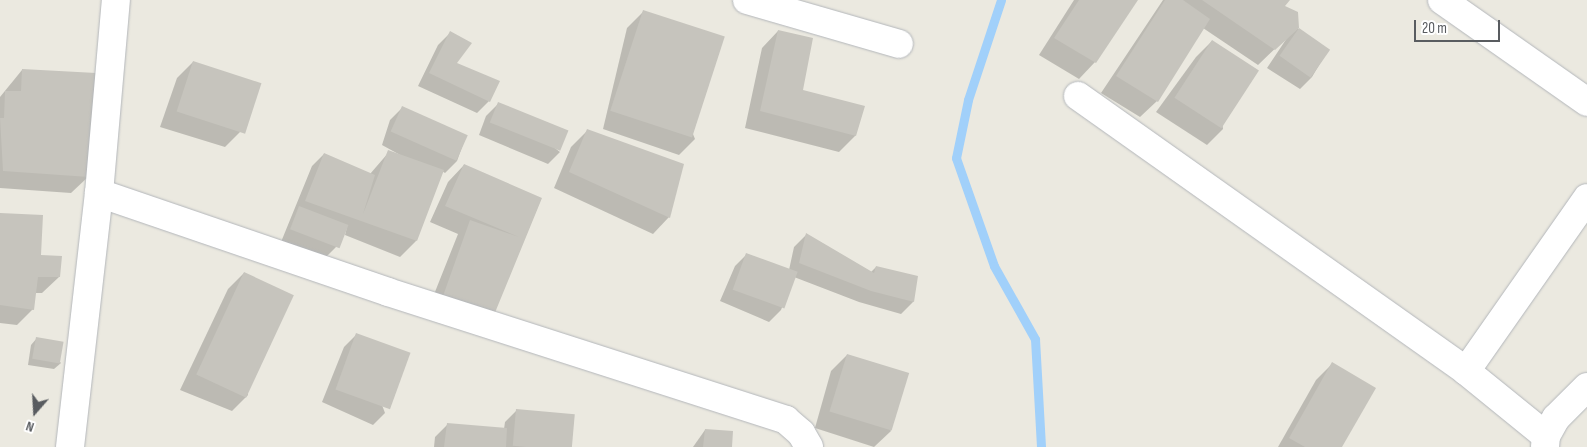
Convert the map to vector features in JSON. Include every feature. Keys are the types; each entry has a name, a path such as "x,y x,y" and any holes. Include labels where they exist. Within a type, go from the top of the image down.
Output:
{"street":[{"path":"70,447 99,193 116,0"},
{"path":"747,0 899,44"},
{"path":"1442,0 1587,102"},
{"path":"1078,96 1466,371 1546,441 1556,418 1587,386"},
{"path":"99,193 388,292 786,420 801,433 809,447"},
{"path":"1466,371 1585,208"}],"building":[{"path":"1079,0 1138,0 1096,63 1054,38"},
{"path":"1165,0 1183,0 1210,19 1158,102 1116,76"},
{"path":"1202,0 1290,0 1285,6 1298,12 1299,28 1275,50"},
{"path":"643,10 725,37 692,137 610,111"},
{"path":"1299,28 1330,50 1311,78 1279,56"},
{"path":"778,30 813,38 803,90 865,106 856,136 760,111"},
{"path":"450,31 472,43 457,63 500,81 490,102 429,73"},
{"path":"1212,40 1259,70 1221,128 1174,98"},
{"path":"193,61 261,83 245,134 177,111"},
{"path":"22,69 96,73 89,177 3,171 0,118 4,118 5,91 21,91"},
{"path":"498,102 568,130 560,151 490,122"},
{"path":"402,106 468,135 456,161 391,132"},
{"path":"587,129 684,164 670,218 569,172"},
{"path":"388,150 444,170 417,241 305,201 324,153 375,175 363,214"},
{"path":"464,164 542,198 494,315 443,296 470,220 519,237 445,206"},
{"path":"299,206 348,225 340,248 290,229"},
{"path":"0,213 43,215 41,255 62,256 60,277 38,277 34,310 0,305"},
{"path":"806,233 874,273 876,266 918,276 914,302 871,291 799,263"},
{"path":"746,253 798,272 784,308 733,290"},
{"path":"244,272 294,295 246,398 196,374"},
{"path":"356,333 411,353 390,409 335,389"},
{"path":"36,337 64,342 60,364 32,359"},
{"path":"847,354 909,373 892,430 829,411"},
{"path":"1332,362 1376,388 1342,447 1305,447 1289,438"},
{"path":"516,409 575,414 572,447 513,446"},
{"path":"447,423 507,428 506,447 444,447"},
{"path":"705,429 733,431 732,447 703,447"}],"waterway":[{"path":"1001,0 968,100 956,158 994,266 1035,339 1041,447"}]}
